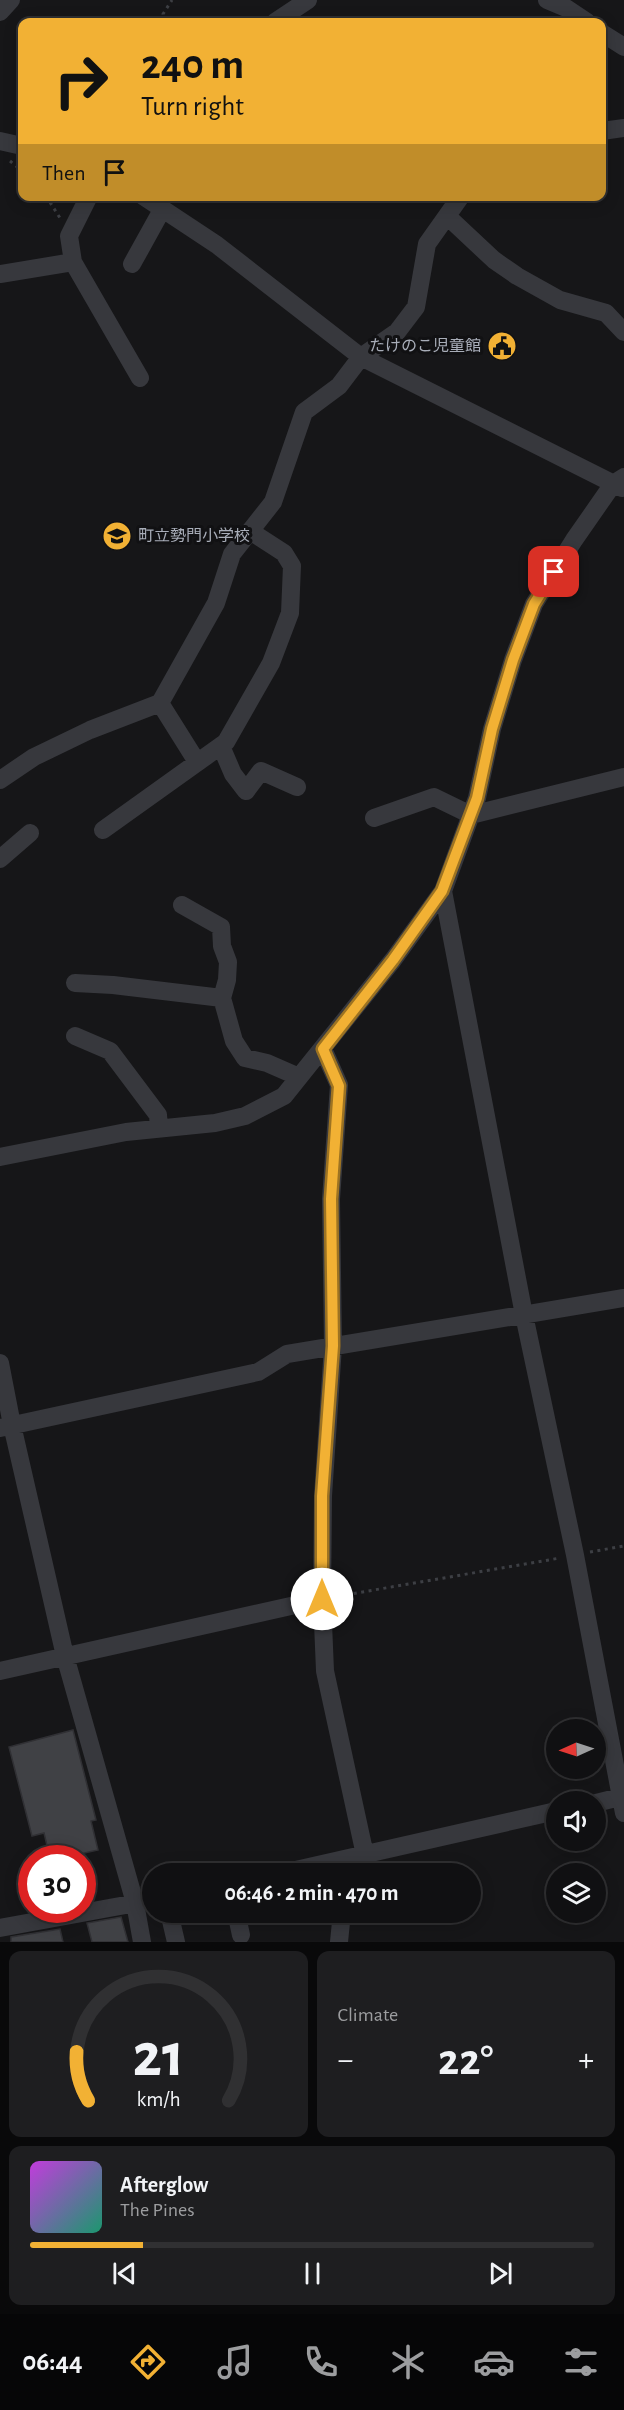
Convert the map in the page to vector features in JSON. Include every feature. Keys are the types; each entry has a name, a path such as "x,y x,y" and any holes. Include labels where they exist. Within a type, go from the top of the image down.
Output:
{"street":[{"path":"0,12 11,0"},
{"path":"281,18 308,0"},
{"path":"547,0 566,8 581,18"},
{"path":"606,36 624,47"},
{"path":"606,130 624,128"},
{"path":"0,141 18,145"},
{"path":"86,201 69,236 73,262 140,378"},
{"path":"0,780 34,757 81,734 160,703 216,603 232,554 273,502 304,412 339,386 361,357 397,332 416,308 427,244 458,201"},
{"path":"0,1157 126,1131 215,1123 245,1116 284,1096 393,960 442,891 477,798 492,729 513,660 534,604 620,483 361,357 168,205 132,264"},
{"path":"447,216 494,260 517,276 560,300 606,313 624,332"},
{"path":"0,274 73,262"},
{"path":"103,830 226,742 271,663 290,613 292,566 284,553 250,531"},
{"path":"160,703 197,762"},
{"path":"221,746 232,774 246,791 261,771 297,787"},
{"path":"374,818 434,797 471,815 624,777"},
{"path":"0,859 30,833"},
{"path":"442,891 524,1315 575,1555 623,1802 606,1803"},
{"path":"182,905 221,927 222,946 228,962 228,980 222,998 234,1041 245,1058 267,1063 299,1077"},
{"path":"75,983 222,998"},
{"path":"75,1036 110,1051 158,1115 159,1128"},
{"path":"323,1049 339,1086 331,1199 333,1346 322,1496 325,1671 365,1855"},
{"path":"6,1427 258,1372 287,1354 624,1298"},
{"path":"0,1363 6,1427 65,1656 142,1895"},
{"path":"0,1671 322,1599"},
{"path":"351,1863 365,1855 546,1814"},
{"path":"0,1928 142,1901"},
{"path":"142,1942 143,1923"},
{"path":"172,1923 176,1942"},
{"path":"238,1923 240,1935"},
{"path":"339,1942 341,1923"}],"path":[{"path":"164,18 163,14 172,0"},
{"path":"49,201 69,236"},
{"path":"322,1599 624,1546"}],"building":[{"path":"73,1730 96,1820 91,1821 98,1850 96,1850 96,1845 47,1845 44,1833 32,1836 9,1747"},
{"path":"121,1917 128,1942 92,1942 87,1923"},
{"path":"60,1929 63,1942 11,1942 11,1937"}],"place":[{"name":"たけのこ児童館","path":"502,346"},
{"name":"町立勢門小学校","path":"117,536"}],"route":[{"path":"322,1599 322,1496 333,1346 331,1199 339,1086 323,1049 393,960 442,891 462,843 477,798 492,729 513,660 534,604 554,572"}]}
